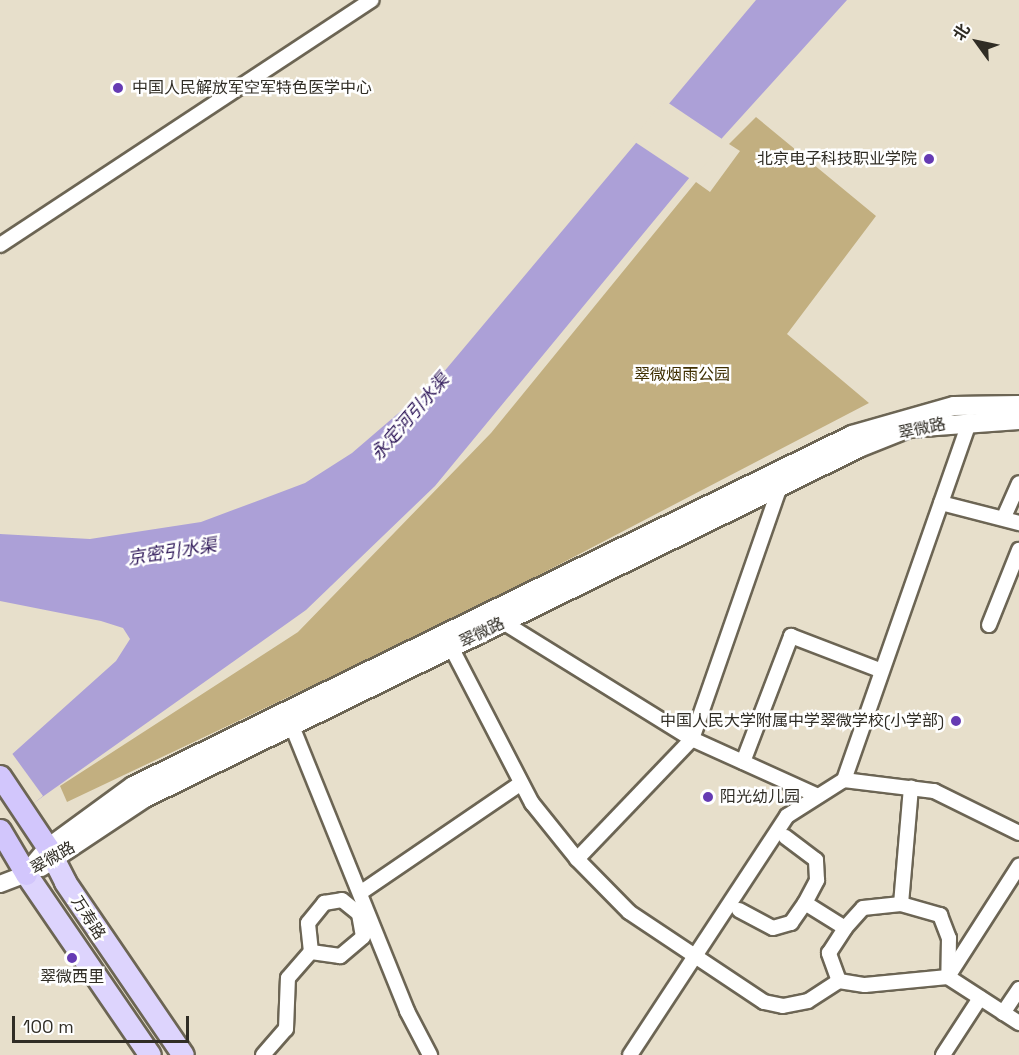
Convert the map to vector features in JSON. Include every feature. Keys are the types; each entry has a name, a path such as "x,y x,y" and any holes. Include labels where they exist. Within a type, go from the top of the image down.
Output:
{"highway":[{"name":"万寿路","path":"0,776 51,854"},
{"name":"万寿路","path":"2,833 26,874"}],"main road":[{"name":"翠微路","path":"26,874 134,786 175,764 852,435 954,406 1019,405"},
{"name":"翠微路","path":"51,854 145,798 780,487 909,428 970,420 1019,420"},
{"name":"万寿路","path":"51,854 183,1055"},
{"name":"万寿路","path":"26,874 150,1055"}],"street":[{"path":"0,245 372,0"},
{"path":"844,780 970,420"},
{"path":"1004,517 1019,483"},
{"path":"577,859 692,739 780,487"},
{"path":"941,503 1004,517 1019,523"},
{"path":"989,625 1019,550"},
{"path":"503,622 692,739 818,796"},
{"path":"743,762 791,636 882,671"},
{"path":"451,647 521,783 577,859 629,912 697,953 773,1004 808,1000 839,981 865,985 948,977 1019,1023"},
{"path":"292,726 360,893 430,1055"},
{"path":"630,1055 787,816 844,780 934,791 1019,832"},
{"path":"360,893 521,783"},
{"path":"901,904 911,787"},
{"path":"739,910 772,928 791,923 805,903 817,880 816,861 786,837"},
{"path":"948,977 1019,866"},
{"path":"0,884 26,874"},
{"path":"263,1055 286,1029 288,978 311,952 308,923 324,903 342,900 359,914 363,937 340,956 311,952"},
{"path":"805,903 845,928"},
{"path":"839,981 829,952 845,928 863,908 901,904 940,915 949,938 948,977"},
{"path":"1004,1013 1019,989"},
{"path":"943,1055 980,998"}],"green space":[{"name":"翠微烟雨公园","path":"756,117 876,216 787,334 869,403 470,611 67,802 60,786 298,632 491,433 696,182 710,192 740,151 729,144"}],"water":[{"path":"756,0 847,0 723,137 435,486 306,610 0,827 0,765 116,661 130,639 123,628 101,621 0,601 0,534 90,539 201,522 305,483 352,453 437,380"}],"pier":[{"path":"664,100 725,141 692,180 632,140"},
{"path":"11,752 43,796 0,830 0,761"}],"place":[{"name":"中国人民解放军空军特色医学中心","path":"118,88"},
{"name":"北京电子科技职业学院","path":"929,159"},
{"name":"中国人民大学附属中学翠微学校(小学部)","path":"956,721"},
{"name":"阳光幼儿园","path":"708,797"},
{"name":"翠微西里","path":"72,958"}],"water label":[{"name":"永定河引水渠","path":"410,417"},
{"name":"京密引水渠","path":"172,552"}]}
